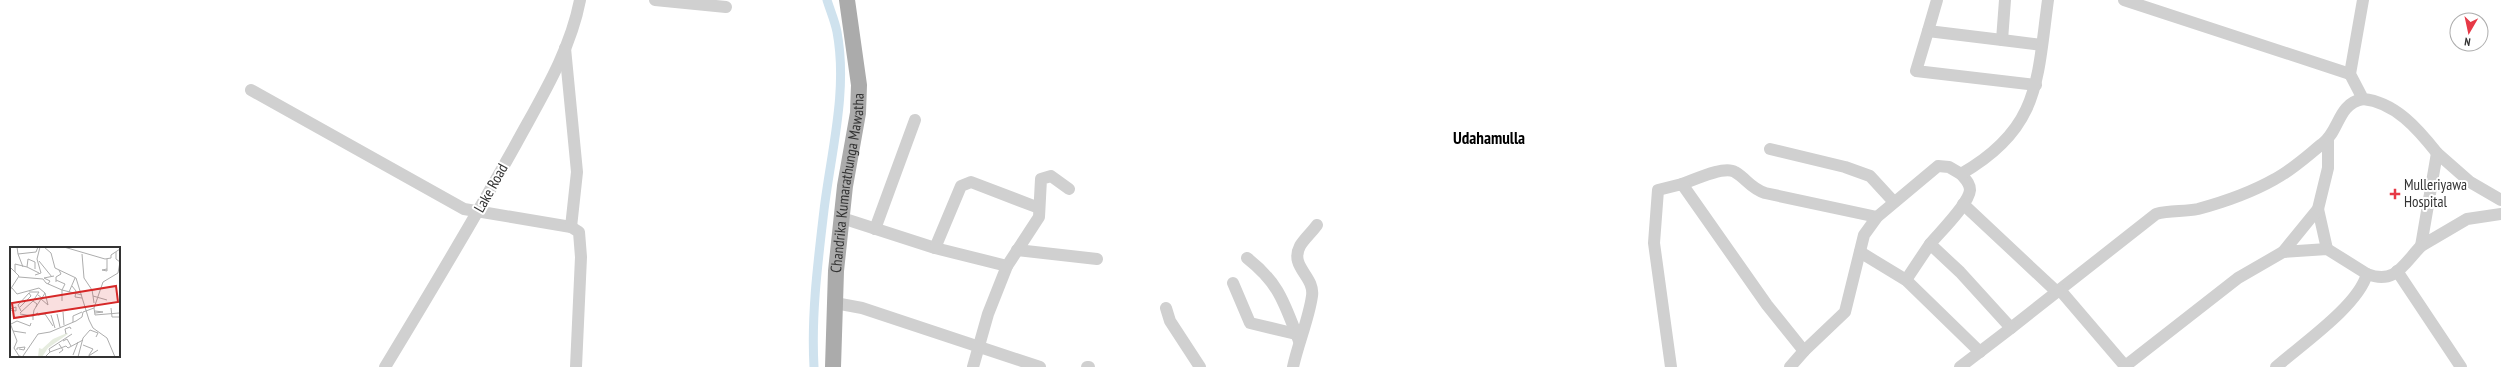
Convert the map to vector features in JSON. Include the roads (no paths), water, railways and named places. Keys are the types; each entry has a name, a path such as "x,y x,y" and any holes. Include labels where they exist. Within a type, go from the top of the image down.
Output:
{"main road":[{"name":"Chandrika Kumarathunga Mawatha","path":"833,367 836,271 842,218 858,113 859,86 847,0"}],"street":[{"name":"Lake Road","path":"385,367 478,212 549,83 575,27 580,0"},
{"path":"655,0 726,7"},
{"path":"1937,0 1916,71 2036,85"},
{"path":"2002,40 2005,0"},
{"path":"1961,174 1986,160 2022,120 2031,103 2036,85 2048,0"},
{"path":"2124,0 2350,74"},
{"path":"2363,99 2350,74 2364,0"},
{"path":"1928,31 2042,45"},
{"path":"565,48 577,172 571,227"},
{"path":"251,90 464,209 571,227 579,232 581,257 576,367"},
{"path":"1960,367 2156,214 2172,210 2196,209 2236,197 2276,179 2328,140 2345,106 2355,100 2373,100 2393,109 2418,128 2437,153 2470,182 2501,200"},
{"path":"875,229 914,120"},
{"path":"1963,204 2058,291 2124,367 2238,278 2283,252 2318,208 2328,168 2328,140"},
{"path":"1770,149 1846,167 1870,176 1893,202"},
{"path":"2421,246 2437,153"},
{"path":"1790,367 1804,351 1845,312 1850,297 1864,235 1877,216 1938,166 1948,166 1961,174 1969,182 1970,191 1963,204 1930,244 1906,280"},
{"path":"1671,367 1654,243 1658,190 1727,170 1735,172 1754,189 1765,193 1877,216"},
{"path":"973,367 980,348 988,314 1007,266 1039,217 1041,179 1046,176 1051,176 1069,189"},
{"path":"935,248 961,186 965,183 971,182 1039,208"},
{"path":"1682,184 1767,304 1804,351"},
{"path":"2318,208 2327,249"},
{"path":"2283,252 2327,249 2367,274 2380,279 2391,277 2421,246 2467,219 2501,214"},
{"path":"842,218 935,248 1007,266"},
{"path":"1293,367 1297,337 1312,295 1311,282 1299,268 1296,257 1300,246 1318,225"},
{"path":"1930,244 1960,272 2011,328"},
{"path":"1017,250 1097,259"},
{"path":"1860,252 1906,280 1980,352"},
{"path":"1247,258 1275,284 1297,337"},
{"path":"2397,271 2461,367"},
{"path":"2276,367 2351,302 2363,287 2367,274"},
{"path":"1233,283 1250,323 1297,337"},
{"path":"835,303 862,308 1040,367"},
{"path":"1166,308 1170,321 1200,367"}],"waterway":[{"path":"814,367 813,328 817,268 840,99 841,77 837,32 827,0"}],"place":[{"name":"Mulleriyawa Hospital","path":"2395,194"}],"district":[{"name":"Udahamulla","path":"1489,138"}]}
